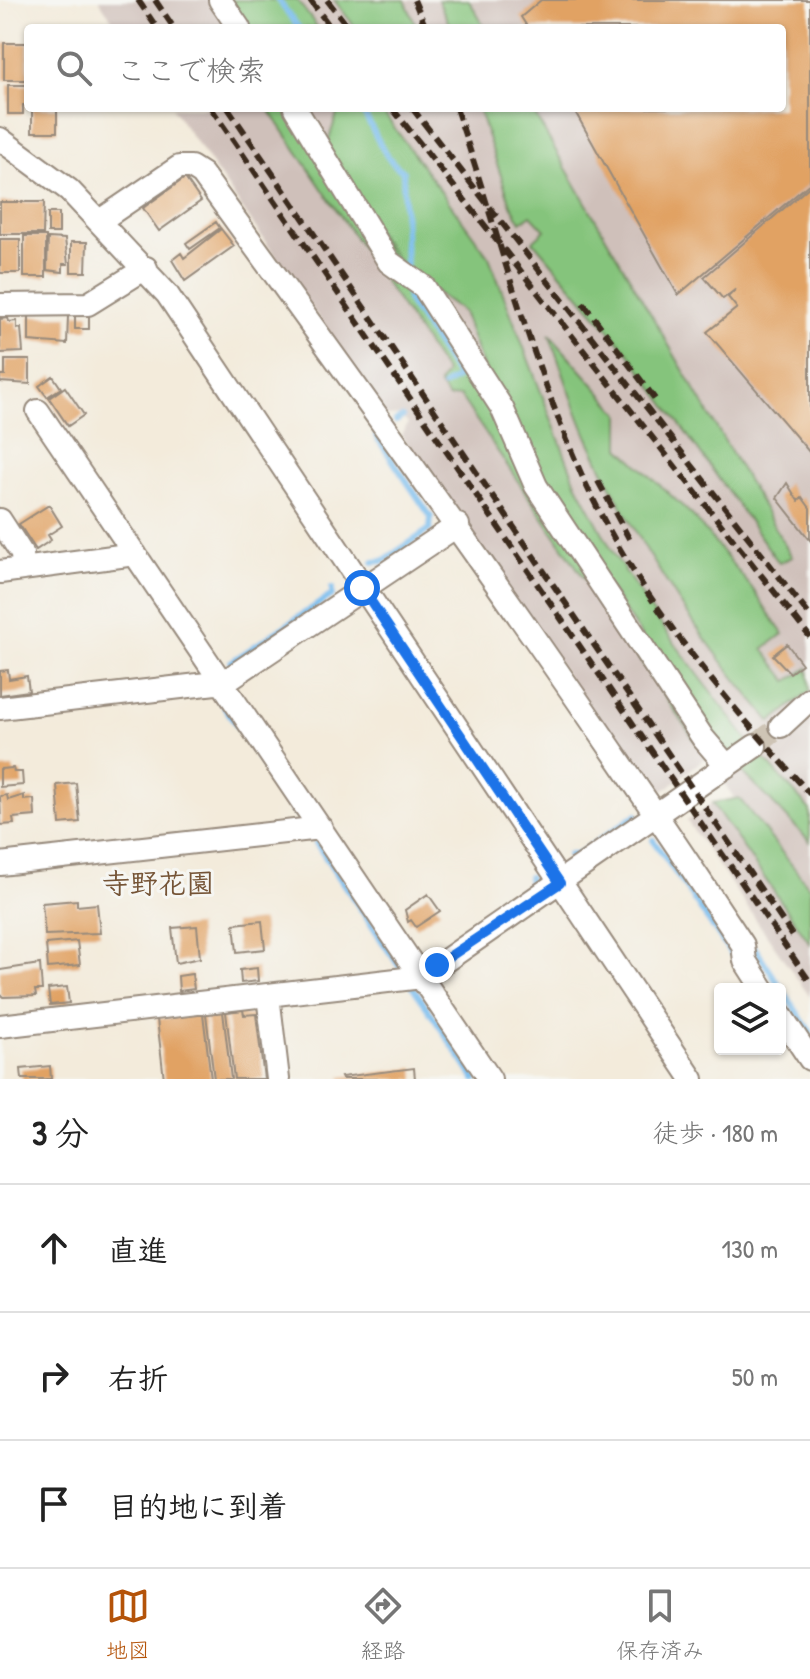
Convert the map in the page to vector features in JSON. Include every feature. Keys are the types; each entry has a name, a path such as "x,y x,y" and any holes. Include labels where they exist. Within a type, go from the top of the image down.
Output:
{"street":[{"path":"220,0 236,24"},
{"path":"297,112 389,262 424,287 502,408 536,486 703,738 727,766"},
{"path":"0,139 32,160 101,220 167,294 692,1079"},
{"path":"101,220 179,167 191,167 202,174 458,525 743,945 745,961 759,983"},
{"path":"0,305 88,304 146,268"},
{"path":"38,411 490,1079"},
{"path":"0,520 22,554 23,569"},
{"path":"0,708 224,682 458,525"},
{"path":"0,572 135,554"},
{"path":"781,726 810,699"},
{"path":"0,1026 422,977 755,746"},
{"path":"0,864 321,828"},
{"path":"268,995 278,1079"},
{"path":"786,1023 810,1059"}],"shaded area":[{"path":"99,0 810,0 810,909 706,757 665,790 648,793 401,435 408,424 400,415 387,416 175,112 786,112 786,24 115,24"},
{"path":"712,803 810,943 810,997 687,821"}],"green space":[{"path":"223,0 297,0 315,24 242,24"},
{"path":"334,0 405,0 415,24 353,24"},
{"path":"438,0 469,0 483,24 449,24"},
{"path":"271,112 291,112 424,297 444,341 469,368 706,757 460,396 448,398 439,384 446,373"},
{"path":"338,112 383,112 489,257 576,483 615,556 664,629 749,742 731,757 707,735 541,485 480,359 463,312 392,260 326,148"},
{"path":"479,112 533,112 792,557 779,563 628,352 533,241 545,230 531,215 521,222 511,205"},
{"path":"549,334 620,414 620,448 693,516 752,588 783,634 763,649 788,681 808,668 810,691 771,722 693,622 647,550 588,438"},
{"path":"758,752 810,810 810,842 739,768"},
{"path":"739,798 810,888 810,943 712,803"}],"building":[{"path":"541,0 810,0 810,183 678,295 575,112 786,112 786,24 525,24 521,17"},
{"path":"4,43 24,43 24,80 4,80"},
{"path":"8,85 24,85 23,114 8,114"},
{"path":"32,112 57,112 57,132 32,132"},
{"path":"185,178 201,201 159,231 143,208"},
{"path":"810,186 810,453 707,332 737,308 728,297 736,289 723,299 704,277"},
{"path":"0,202 44,202 43,234 0,234"},
{"path":"48,213 59,213 59,233 48,233"},
{"path":"216,222 220,228 190,249 186,243"},
{"path":"221,229 234,246 185,281 172,260 181,253 184,258"},
{"path":"24,236 46,236 46,277 24,277"},
{"path":"48,238 65,239 68,264 63,264 63,272 47,270"},
{"path":"0,239 20,239 20,273 0,273"},
{"path":"71,242 87,242 86,272 71,272"},
{"path":"75,313 89,313 89,329 75,329"},
{"path":"29,316 68,316 67,344 29,341"},
{"path":"8,318 9,322 17,321 17,329 21,328 23,352 0,353 0,319"},
{"path":"5,360 30,360 30,384 0,382 0,375 5,375"},
{"path":"53,376 61,388 47,397 39,386"},
{"path":"65,387 84,415 68,426 49,398"},
{"path":"787,483 798,501 802,497 810,508 810,540 777,498"},
{"path":"49,505 62,526 48,535 51,540 36,550 19,524"},
{"path":"787,644 802,664 790,673 773,655"},
{"path":"8,670 9,679 27,676 29,691 0,695 0,671"},
{"path":"13,768 14,772 22,772 23,785 0,787 0,769"},
{"path":"76,783 80,822 60,824 57,785"},
{"path":"7,795 8,800 24,795 24,800 34,799 35,816 13,818 14,824 1,825 0,796"},
{"path":"428,894 440,911 416,927 411,920 408,922 405,910"},
{"path":"77,900 77,906 97,904 100,933 45,935 42,903"},
{"path":"262,921 265,949 237,952 234,924"},
{"path":"197,926 200,958 176,963 172,928"},
{"path":"77,941 80,965 48,968 46,944"},
{"path":"40,964 42,990 35,990 36,996 3,997 0,994 0,970"},
{"path":"257,968 258,981 241,983 240,970"},
{"path":"192,974 194,989 179,991 178,976"},
{"path":"67,987 69,1003 50,1005 48,989"},
{"path":"243,1010 244,1015 256,1014 264,1079 234,1079 226,1012"},
{"path":"223,1012 231,1079 214,1079 206,1014"},
{"path":"203,1014 211,1079 164,1079 157,1019"},
{"path":"50,1066 51,1079 22,1079 21,1069"},
{"path":"414,1068 415,1079 341,1077"}],"waterway":[{"path":"278,0 296,24"},
{"path":"362,112 384,151 403,171 406,265"},
{"path":"406,283 408,300 458,377 444,386"},
{"path":"396,421 402,417"},
{"path":"373,562 383,561 430,529 431,517 376,436"},
{"path":"231,662 332,595 332,588"},
{"path":"219,698 297,815"},
{"path":"569,855 577,855 636,815"},
{"path":"653,840 732,955"},
{"path":"316,843 399,966"},
{"path":"419,955 429,957 529,888 529,877"},
{"path":"755,948 810,1032"},
{"path":"413,987 475,1079"}],"tunnel":[{"path":"755,746 781,726"}],"railway":[{"path":"138,0 154,24"},
{"path":"155,0 171,24"},
{"path":"310,0 328,24"},
{"path":"327,0 346,24"},
{"path":"414,0 424,24"},
{"path":"214,112 810,982"},
{"path":"231,112 794,938"},
{"path":"395,112 810,637"},
{"path":"415,112 810,616"},
{"path":"457,112 559,421 599,510 650,597 680,638 743,718 810,794"},
{"path":"583,303 655,399"},
{"path":"598,481 632,544"}],"district":[{"name":"寺野花園","path":"158,883"}],"route":[{"path":"362,588 560,883 437,965"}]}
